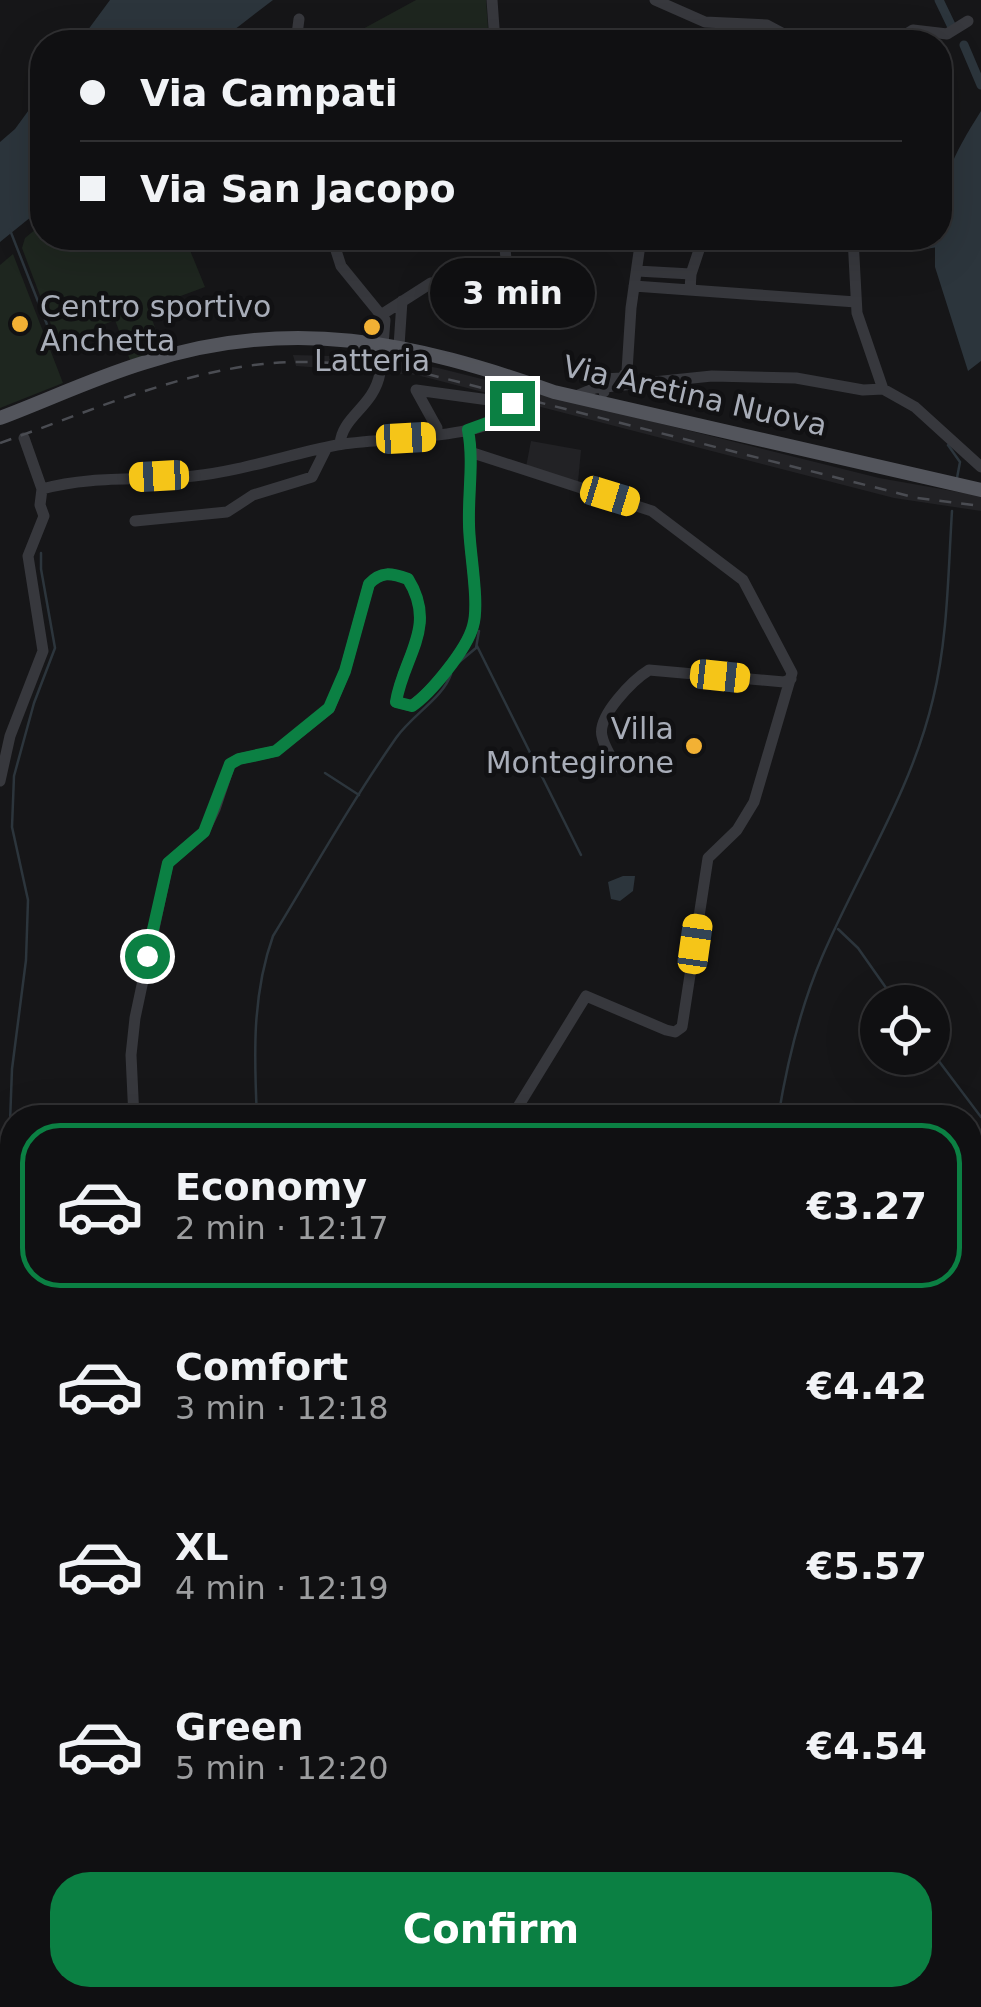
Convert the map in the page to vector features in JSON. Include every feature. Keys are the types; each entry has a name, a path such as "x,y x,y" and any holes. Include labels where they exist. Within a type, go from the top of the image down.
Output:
{"main road":[{"name":"Via Aretina Nuova","path":"11,419 147,361 218,345 294,338 388,349 502,372 576,396 603,394 981,490"}],"street":[{"path":"492,0 494,30"},
{"path":"656,0 701,20 767,25 777,30"},
{"path":"298,30 299,19"},
{"path":"952,31 968,21"},
{"path":"731,24 732,30"},
{"path":"336,250 341,266 386,321 388,349"},
{"path":"377,312 431,284 505,274 504,250"},
{"path":"640,250 630,308 627,374 603,379 603,394 728,376 796,378 863,390 883,389 915,406 981,467"},
{"path":"690,290 698,250"},
{"path":"854,250 860,325 883,389"},
{"path":"638,271 691,274"},
{"path":"634,286 856,302"},
{"path":"388,349 402,300"},
{"path":"135,520 227,512 254,495 312,477 343,430 374,394 380,373"},
{"path":"42,489 76,480 214,473 355,442 440,436 509,415 514,405 494,398 416,390 437,428"},
{"path":"355,442 352,426 357,415"},
{"path":"133,1105 131,1055 135,1018 168,863 204,832 230,764 276,751 329,708 345,671 369,584 377,576 385,573 408,579 417,598 420,618 416,648 396,702 412,706 422,699 467,642 475,622 469,526 472,453 468,430"},
{"path":"0,781 10,736 43,651 28,556 44,516 40,506 42,489 24,438"},
{"path":"472,453 652,511 742,580 789,666 790,679 754,802 737,830 708,858 682,1027 675,1032 666,1030 586,996 519,1105"},
{"path":"616,767 601,733 602,725 628,686 649,670 784,682 790,679"}],"shaded area":[{"path":"110,0 273,0 234,30 88,30"},
{"path":"416,0 486,0 488,30 361,30"},
{"path":"30,108 30,218 0,242 0,142"},
{"path":"981,111 981,361 968,371 935,267 935,250 952,250 952,165"},
{"path":"30,234 30,250 190,250 205,287 148,308 163,350 130,360 115,320 58,343 22,248"},
{"name":"Centro sportivo Anchetta","path":"13,254 63,383 0,408 0,265"},
{"path":"293,355 370,357 438,368 879,478 981,496 981,511 894,498 417,375 296,366"},
{"path":"531,441 581,450 578,482 526,467"},
{"path":"635,876 633,891 620,901 611,899 608,882"}],"waterway":[{"path":"939,0 952,27"},
{"path":"964,45 981,85"},
{"path":"10,230 55,345"},
{"path":"948,445 960,462 957,478"},
{"path":"781,1105 795,1036 814,976 898,799 933,699 947,605 952,511"},
{"path":"11,1105 26,960 28,900 12,827 14,776 34,703 55,648 41,553"},
{"path":"458,663 476,648 479,631"},
{"path":"477,646 581,855"},
{"path":"257,1105 258,1003 273,936 380,762 451,674"},
{"path":"325,773 359,795"},
{"path":"838,929 858,948 884,985"},
{"path":"949,1075 972,1105"}],"railway":[{"path":"0,443 196,376 263,364 326,362 431,375 917,498 981,506"}],"place":[{"name":"Centro sportivo Anchetta","path":"20,324"},
{"name":"Latteria","path":"372,327"},
{"name":"Villa Montegirone","path":"694,746"}],"route":[{"path":"147,956 168,863 204,832 230,764 276,751 329,708 345,671 369,584 377,576 385,573 408,579 417,598 420,628 416,648 396,702 412,706 422,699 467,642 475,622 469,526 472,453 468,430 512,414 512,403"}]}
